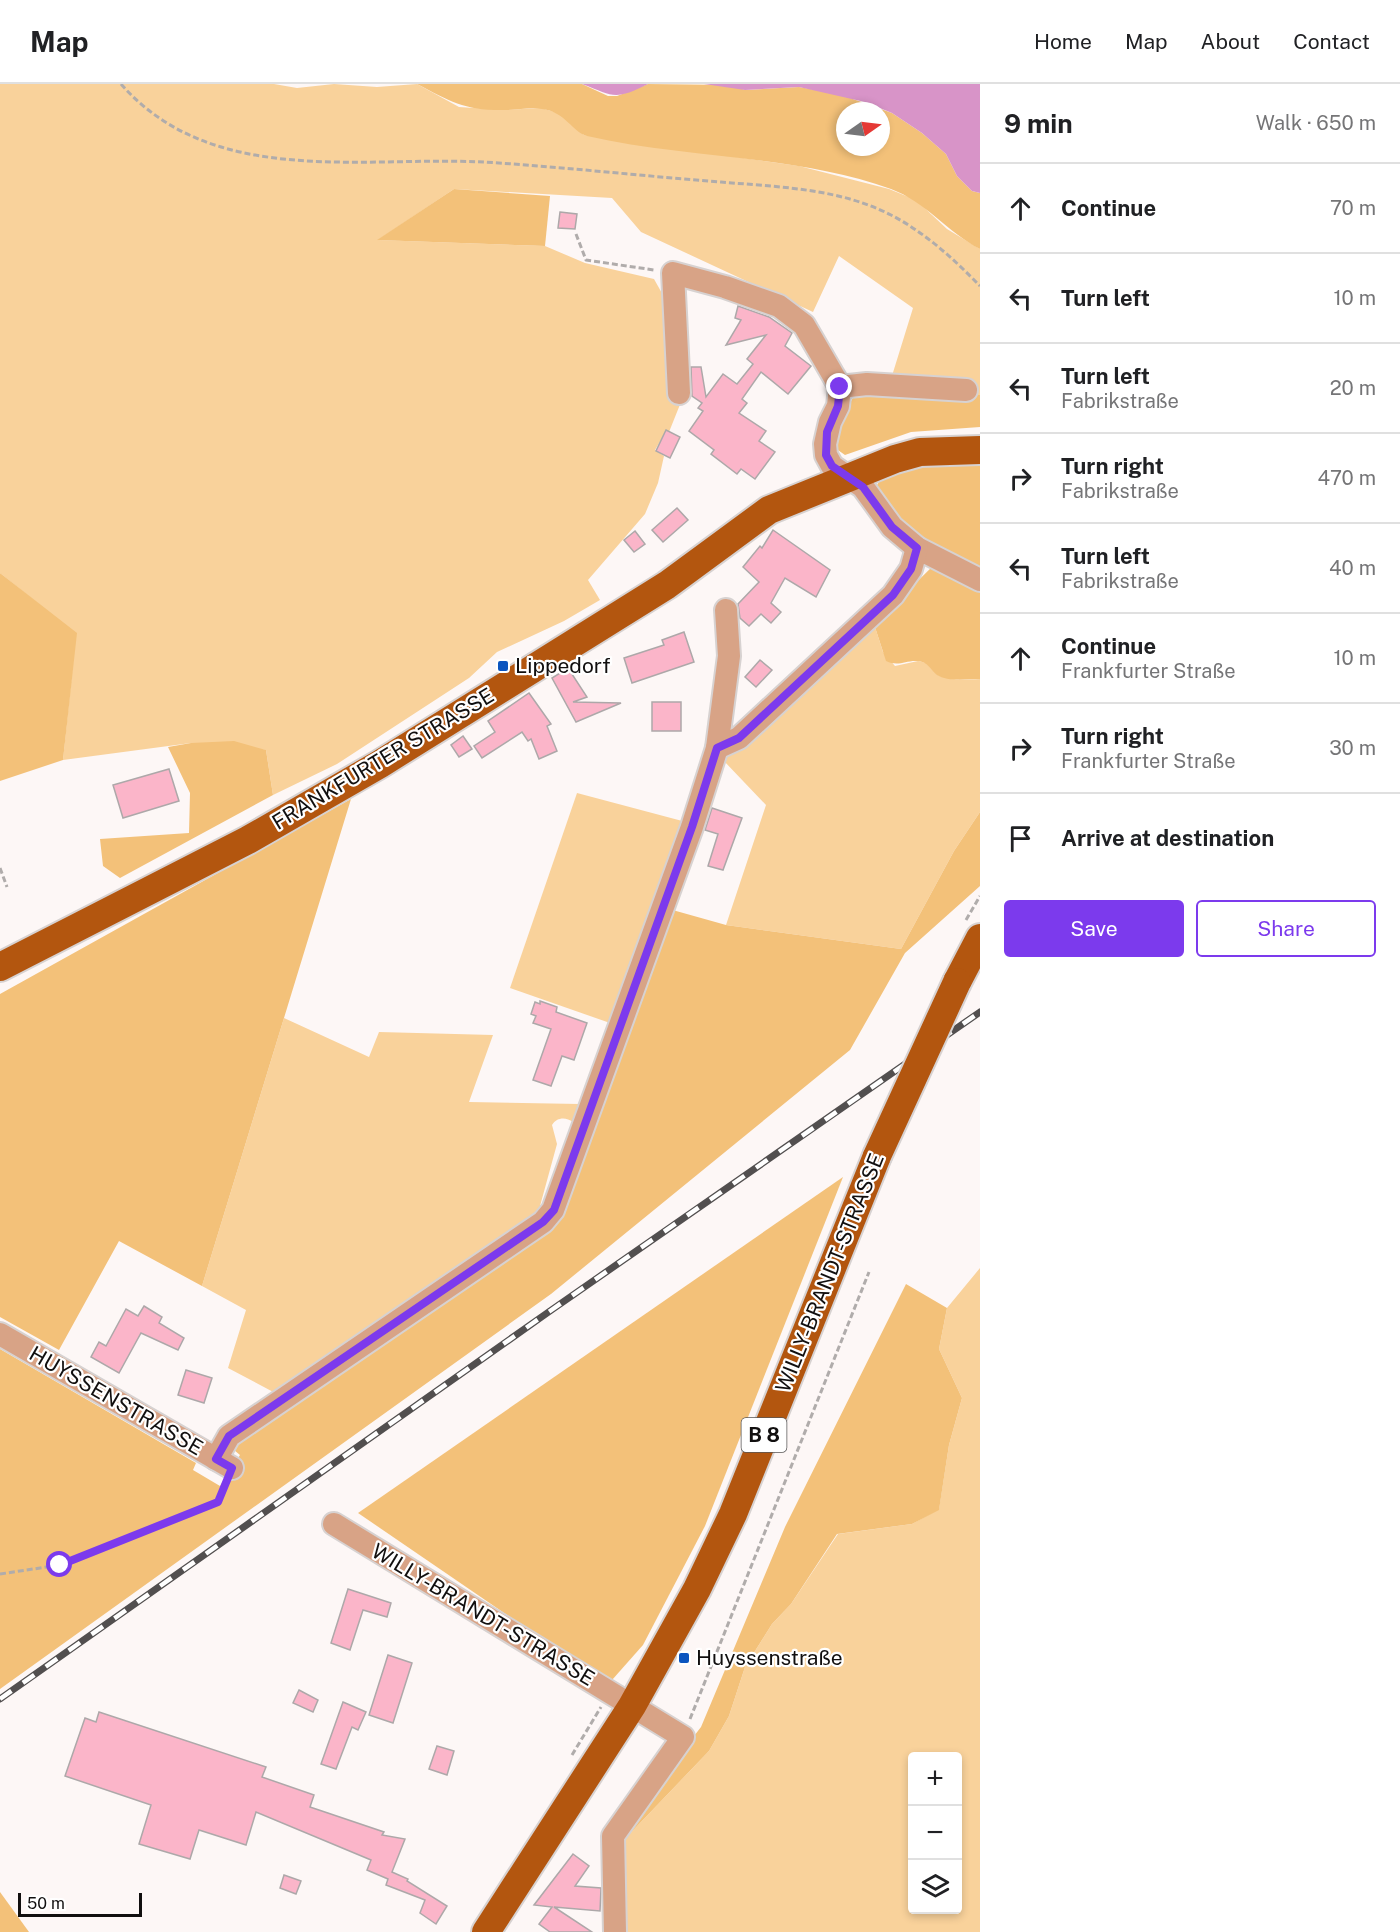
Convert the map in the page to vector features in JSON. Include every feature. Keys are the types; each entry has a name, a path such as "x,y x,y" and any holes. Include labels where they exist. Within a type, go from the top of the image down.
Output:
{"main road":[{"name":"FRANKFURTER STRASSE","path":"0,967 249,840 339,788 667,585 711,555 760,515 846,477 920,452 980,450"},
{"name":"WILLY-BRANDT-STRASSE","path":"486,1932 621,1699 697,1589 733,1514 877,1156 957,982 980,938"}],"street":[{"path":"679,393 674,273 752,295 779,306 804,325 840,387 838,406 830,422 825,444 826,455 832,466 863,487 892,527 917,548 980,580"},
{"path":"840,387 867,384 966,390"},
{"path":"717,748 739,738 893,595 911,569 917,548"},
{"path":"224,1463 229,1436 543,1222 554,1210 692,827 717,748 729,656 726,610"},
{"name":"HUYSSENSTRASSE","path":"0,1334 224,1463"},
{"name":"WILLY-BRANDT-STRASSE","path":"334,1524 621,1699"},
{"path":"615,1932 613,1836 683,1737 621,1699"}],"path":[{"path":"121,84 149,111 184,134 225,149 271,159 315,162 483,162 773,186 841,197 891,215 925,236 980,286"},
{"path":"576,234 586,260 674,273"},
{"path":"0,868 7,887"},
{"path":"683,1737 869,1272"},
{"path":"0,1574 60,1565 200,1511 218,1502 224,1463"},
{"path":"570,1759 621,1699"}],"shaded area":[{"path":"0,84 274,84 297,88 334,84 377,87 417,84 459,107 504,110 541,108 561,114 584,135 799,166 889,189 916,200 947,229 980,249 980,396 891,379 913,308 839,256 813,312 641,232 612,198 454,189 378,240 545,246 585,263 654,279 673,313 685,392 669,432 666,431 655,450 664,456 658,483 645,514 588,580 600,600 564,621 497,652 469,678 337,764 273,795 266,750 191,743 63,760 76,634 0,573"},
{"path":"417,84 582,84 608,96 617,96 648,84 731,85 745,90 799,87 839,94 861,102 836,102 836,156 890,156 890,112 892,113 922,133 946,154 957,176 972,191 980,193 980,249 915,201 891,189 854,178 779,163 663,149 587,136 550,111 533,108 480,109 450,100"},
{"path":"582,84 648,84 628,93 614,95"},
{"path":"704,84 980,84 980,193 972,191 957,176 946,154 922,133 890,112 890,102 865,102 799,87 745,90"},
{"path":"454,189 550,196 545,246 377,240"},
{"path":"856,392 980,395 980,427 911,432 845,455 835,448 836,430"},
{"path":"980,460 980,679 946,679 921,662 886,661 874,624 936,563 905,528 876,489 881,480 905,469 938,463"},
{"path":"0,573 77,633 63,760 0,781"},
{"path":"874,624 883,652 895,666 918,661 926,663 939,676 959,680 980,679 980,812 954,851 901,949 726,925 766,805 723,760"},
{"path":"234,741 266,750 273,795 120,878 103,866 100,839 189,833 190,793 168,747 191,743"},
{"path":"577,793 686,822 610,1023 510,988"},
{"path":"351,799 202,1286 119,1241 59,1350 0,1317 0,994"},
{"path":"980,812 980,886 905,953 850,1050 551,1294 0,1689 0,1349 196,1463 193,1470 220,1486 240,1455 234,1450 238,1438 563,1217 669,909 726,925 901,949 954,851"},
{"path":"284,1018 369,1057 379,1032 493,1035 469,1102 580,1104 573,1122 562,1119 556,1120 552,1125 557,1144 537,1217 277,1394 228,1368 246,1310 202,1286"},
{"path":"843,1177 705,1526 643,1645 612,1680 595,1675 358,1513"},
{"path":"980,1268 980,1932 624,1932 620,1844 709,1751 729,1716 745,1667 772,1624 791,1604 838,1534 912,1524 939,1509 949,1445 962,1398 939,1349 947,1308"},
{"path":"906,1284 947,1308 939,1349 962,1398 949,1445 939,1510 912,1524 837,1534 791,1604 772,1624 745,1667 729,1716 709,1751 620,1844 620,1832 701,1727 785,1527"},
{"path":"0,1892 29,1932 0,1932"}],"building":[{"path":"560,212 577,214 575,229 558,228"},
{"path":"738,306 769,317 792,333 785,346 811,366 788,394 761,372 742,399 747,403 739,413 766,431 759,441 775,452 755,479 741,469 737,474 711,454 714,450 689,431 703,411 698,408 702,403 692,396 691,367 701,367 706,397 723,374 737,384 753,364 747,359 766,335 726,345 741,320 735,318"},
{"path":"666,430 680,437 670,458 656,451"},
{"path":"677,508 688,520 663,542 652,530"},
{"path":"773,530 830,570 816,597 785,578 771,603 781,612 771,623 761,614 749,626 740,618 738,604 759,582 743,567 760,546 762,548"},
{"path":"635,531 645,544 634,552 624,540"},
{"path":"684,632 694,662 632,683 624,658 664,645 662,640"},
{"path":"760,660 772,670 756,687 745,677"},
{"path":"568,668 587,697 573,702 621,703 576,722 552,678"},
{"path":"529,693 551,724 547,726 557,751 539,759 531,739 528,741 522,732 482,758 474,746 495,732 488,721"},
{"path":"652,702 681,702 681,731 652,731"},
{"path":"463,736 472,749 459,757 451,745"},
{"path":"169,769 179,801 123,818 113,785"},
{"path":"712,808 742,818 723,870 708,866 718,834 705,830"},
{"path":"540,1001 557,1007 556,1012 587,1023 574,1060 562,1056 551,1086 533,1080 551,1029 533,1023 536,1016 531,1014 535,1002 540,1004"},
{"path":"144,1306 162,1317 159,1323 184,1338 178,1350 141,1333 119,1373 91,1357 99,1342 106,1346 126,1309 138,1316"},
{"path":"186,1370 212,1378 204,1403 178,1395"},
{"path":"348,1589 391,1603 387,1617 363,1610 350,1650 331,1643"},
{"path":"388,1655 412,1663 393,1723 369,1715"},
{"path":"299,1690 318,1700 313,1712 293,1703"},
{"path":"343,1702 366,1712 358,1730 352,1727 336,1769 321,1764"},
{"path":"99,1712 266,1767 262,1777 314,1795 310,1807 384,1832 382,1835 405,1839 392,1872 408,1879 407,1881 447,1906 436,1924 420,1913 425,1900 386,1885 388,1879 367,1870 371,1860 256,1812 246,1845 199,1830 190,1859 139,1844 151,1805 65,1776 85,1718 96,1722"},
{"path":"437,1746 454,1751 447,1775 429,1769"},
{"path":"573,1854 589,1866 575,1886 601,1888 600,1911 554,1907 592,1932 550,1932 539,1924 552,1907 534,1905"},
{"path":"284,1875 301,1881 296,1894 280,1888"}],"railway":[{"path":"0,1699 550,1311 980,1012"}],"place":[{"name":"Lippedorf","path":"503,666"},
{"name":"Huyssenstraße","path":"684,1658"}],"route":[{"path":"60,1565 218,1502 232,1468 216,1459 229,1436 543,1222 554,1210 692,827 717,748 739,738 893,595 911,569 917,548 892,527 863,487 832,466 826,455 827,432 838,406 840,387"}]}
